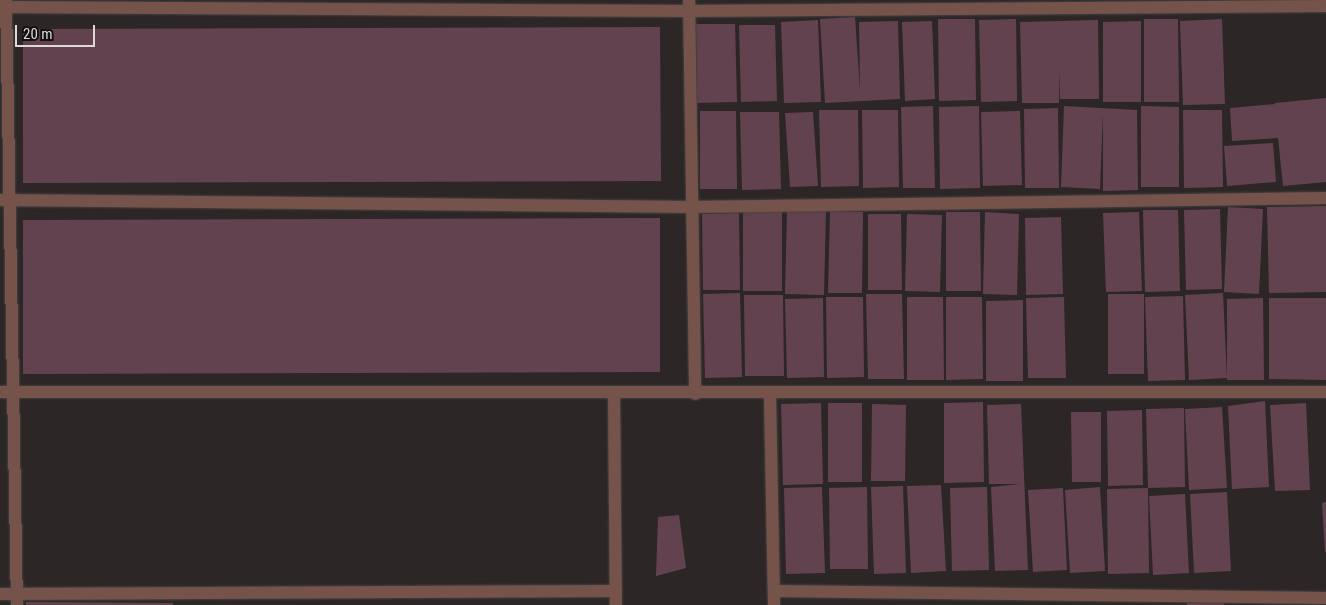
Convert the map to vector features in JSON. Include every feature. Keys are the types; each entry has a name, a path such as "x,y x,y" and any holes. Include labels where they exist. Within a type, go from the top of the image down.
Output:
{"street":[{"path":"17,599 6,392 4,5 1326,6"},
{"path":"689,6 695,394"},
{"path":"4,200 691,206 1326,198"},
{"path":"6,392 770,395 1326,392"},
{"path":"614,393 616,605"},
{"path":"770,395 774,605"},
{"path":"0,594 17,599 616,591"},
{"path":"774,591 1326,598"}],"building":[{"path":"855,17 860,90 859,22 898,21 900,99 825,103 820,19"},
{"path":"938,19 975,19 976,100 939,101"},
{"path":"1016,19 1017,101 981,102 979,20"},
{"path":"1144,19 1178,19 1179,102 1144,102"},
{"path":"1222,19 1225,104 1183,105 1180,21"},
{"path":"818,20 821,102 784,103 781,22"},
{"path":"1098,20 1099,99 1060,99 1059,70 1059,103 1022,103 1020,22"},
{"path":"932,21 935,99 905,101 902,22"},
{"path":"1141,21 1141,102 1103,102 1103,22"},
{"path":"696,24 735,24 737,102 697,103"},
{"path":"739,25 775,25 777,101 741,102"},
{"path":"660,27 661,181 23,183 23,29"},
{"path":"1326,98 1326,182 1283,186 1278,138 1232,141 1230,108 1275,104 1276,114 1275,103"},
{"path":"933,106 935,188 903,188 901,107"},
{"path":"979,106 980,188 940,189 939,107"},
{"path":"1064,106 1137,110 1138,190 1103,191 1103,113 1100,189 1061,187"},
{"path":"1141,106 1179,107 1179,187 1141,187"},
{"path":"1058,108 1059,188 1025,188 1024,109"},
{"path":"819,110 858,110 859,186 821,187"},
{"path":"862,110 898,110 899,187 863,188"},
{"path":"1183,110 1222,110 1223,187 1184,188"},
{"path":"700,111 736,111 737,189 700,189"},
{"path":"1020,111 1022,185 983,186 981,112"},
{"path":"740,112 779,112 781,189 742,190"},
{"path":"813,112 818,186 790,187 785,113"},
{"path":"1273,143 1276,182 1227,186 1224,146"},
{"path":"1326,206 1326,292 1269,293 1267,207"},
{"path":"1228,207 1263,209 1259,294 1224,292"},
{"path":"1220,209 1222,289 1186,290 1184,210"},
{"path":"787,210 826,211 824,295 785,294"},
{"path":"1143,210 1178,210 1180,291 1145,292"},
{"path":"743,211 782,212 782,291 743,291"},
{"path":"830,211 863,212 862,293 828,293"},
{"path":"946,212 980,212 981,291 946,291"},
{"path":"985,212 1019,214 1017,295 983,294"},
{"path":"1139,212 1142,291 1106,292 1103,213"},
{"path":"739,213 740,290 703,290 702,214"},
{"path":"868,214 901,214 902,290 868,290"},
{"path":"907,214 942,215 940,292 905,291"},
{"path":"1061,217 1063,294 1026,295 1025,218"},
{"path":"660,218 660,372 23,374 23,220"},
{"path":"740,293 742,377 705,378 703,294"},
{"path":"1223,293 1227,378 1189,380 1185,295"},
{"path":"866,294 902,294 904,379 868,379"},
{"path":"1108,294 1144,294 1144,374 1108,374"},
{"path":"744,295 783,295 784,376 745,376"},
{"path":"1183,296 1185,380 1148,381 1145,297"},
{"path":"826,297 863,297 864,377 827,378"},
{"path":"907,297 943,297 944,380 907,380"},
{"path":"946,297 982,297 983,379 946,380"},
{"path":"1064,297 1066,378 1028,378 1026,298"},
{"path":"823,298 824,377 787,378 785,299"},
{"path":"1263,298 1264,380 1227,380 1227,299"},
{"path":"1269,298 1326,298 1326,380 1269,379"},
{"path":"1023,300 1023,381 986,381 986,301"},
{"path":"1265,401 1269,487 1232,489 1228,406"},
{"path":"983,402 984,482 944,483 944,403"},
{"path":"821,403 823,484 783,485 781,404"},
{"path":"828,403 862,403 862,482 828,482"},
{"path":"1306,403 1310,490 1275,491 1270,405"},
{"path":"872,404 906,405 905,481 871,481"},
{"path":"1021,404 1028,570 995,571 991,487 1020,484 989,484 987,405"},
{"path":"1222,407 1227,488 1189,490 1185,409"},
{"path":"1184,408 1185,487 1148,488 1146,409"},
{"path":"1142,410 1143,485 1108,486 1107,411"},
{"path":"1071,412 1101,412 1101,482 1072,482"},
{"path":"941,485 946,571 911,573 907,486"},
{"path":"903,486 906,573 874,574 871,487"},
{"path":"822,487 825,573 786,574 784,488"},
{"path":"867,487 868,569 830,569 829,488"},
{"path":"987,487 989,570 952,571 950,488"},
{"path":"1100,487 1105,571 1070,573 1065,490"},
{"path":"1063,488 1067,570 1033,572 1028,490"},
{"path":"1148,488 1149,573 1108,574 1107,489"},
{"path":"1227,492 1231,571 1194,573 1190,494"},
{"path":"1185,494 1189,573 1153,575 1149,496"},
{"path":"1326,502 1326,552 1325,552 1322,503"},
{"path":"679,515 686,568 656,576 658,517"},
{"path":"1224,601 1224,605 1187,605 1187,603"},
{"path":"26,602 173,603 173,605 26,605"}]}
